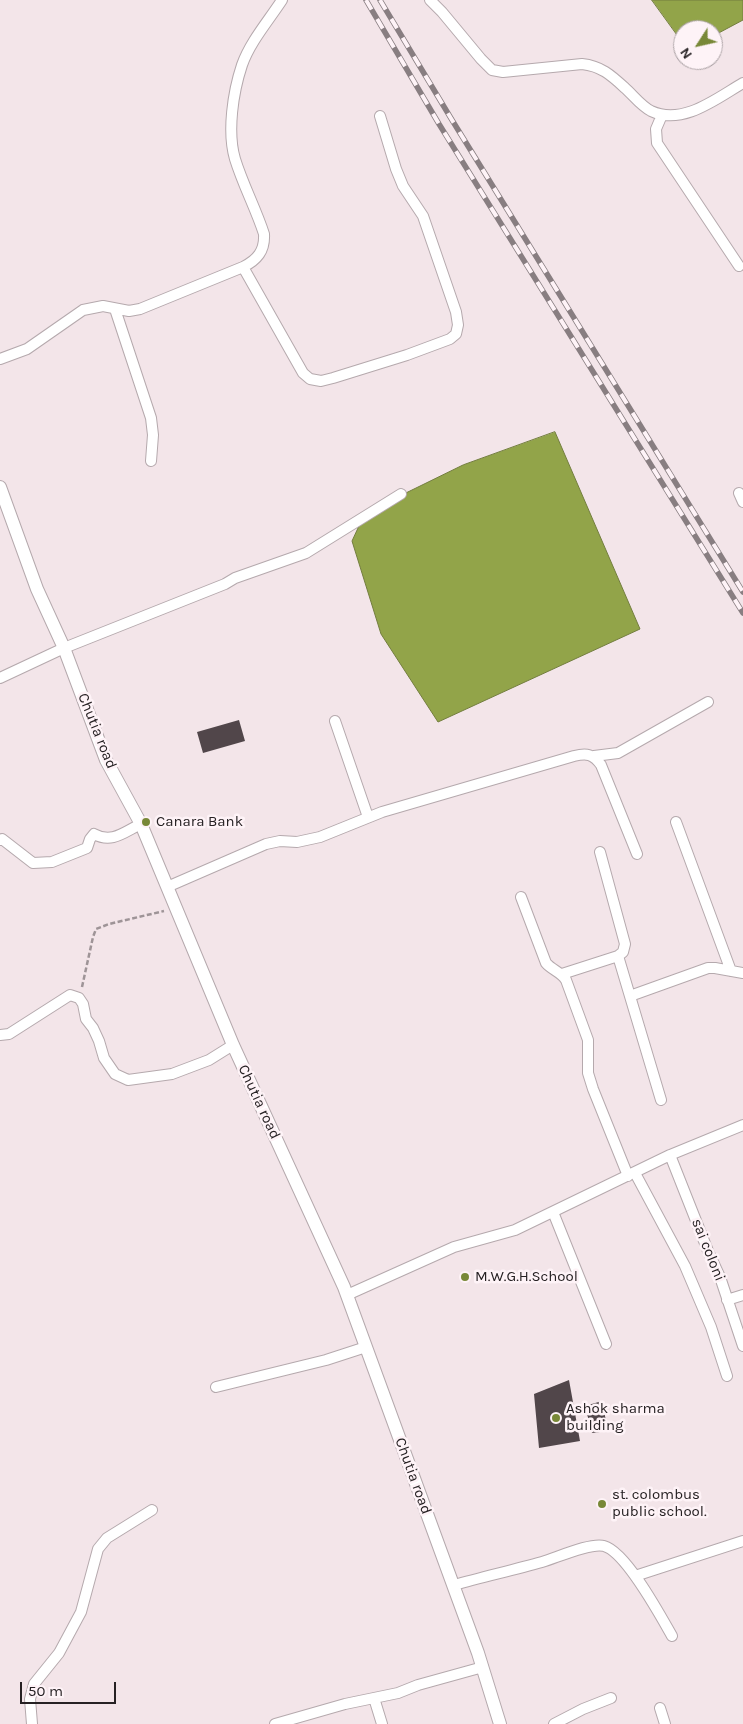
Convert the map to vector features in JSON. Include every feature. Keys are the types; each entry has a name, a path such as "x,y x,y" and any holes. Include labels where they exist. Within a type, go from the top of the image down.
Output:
{"street":[{"path":"0,359 27,348 83,310 103,306 115,310 129,311 140,309 243,268 257,259 264,243 261,227 235,159 232,145 232,117 242,64 282,0"},
{"path":"430,0 492,70 510,72 537,67 582,64 595,66 608,72 649,110 662,115 680,114 698,109 743,82"},
{"path":"662,115 656,129 656,143 739,266"},
{"path":"243,268 303,373 310,379 321,380 370,367 450,339 456,334 458,325 456,312 430,233 423,216 403,186 380,116"},
{"path":"115,310 151,418 153,435 151,461"},
{"name":"Chutia road","path":"0,487 37,589 64,648 106,760 140,824 233,1045 347,1295 454,1585 500,1724"},
{"path":"0,678 64,648 225,584 235,578 306,553 401,494"},
{"path":"167,887 266,844 280,841 296,842 320,837 400,806 574,756 618,753 708,702"},
{"path":"335,721 368,817"},
{"path":"594,756 601,765 637,854"},
{"path":"676,822 730,971"},
{"path":"0,840 2,839 33,863 52,862 86,848 94,834 102,839 117,837 140,824"},
{"path":"562,974 618,956 623,952 624,944 600,852"},
{"path":"520,897 546,963 550,968 562,974 566,980 588,1040 588,1073 593,1089 632,1174 688,1274 711,1327 727,1376"},
{"path":"618,956 661,1100"},
{"path":"630,996 703,970 715,968 743,973"},
{"path":"0,1035 9,1034 70,995 79,998 83,1004 86,1020 93,1028 104,1058 115,1074 128,1080 172,1074 209,1060 233,1045"},
{"path":"347,1295 454,1247 515,1230 670,1155 743,1125"},
{"name":"sai coloni","path":"670,1155 708,1252 720,1277 743,1346"},
{"path":"553,1212 606,1344"},
{"path":"727,1300 743,1295"},
{"path":"216,1387 326,1360 366,1347"},
{"path":"32,1724 30,1699 34,1684 59,1653 81,1612 98,1549 107,1538 152,1510"},
{"path":"635,1576 743,1541"},
{"path":"454,1585 541,1562 595,1545 605,1546 618,1555 635,1576 672,1636"},
{"path":"275,1724 482,1667"},
{"path":"374,1698 382,1724"},
{"path":"554,1724 583,1709 611,1698"},
{"path":"660,1708 665,1724"}],"path":[{"path":"79,998 96,929 109,924 176,908"}],"shaded area":[{"path":"652,0 743,0 743,20 723,31 723,20 673,20 673,29"},
{"path":"555,432 640,629 438,722 381,634 352,541 365,513 463,465"}],"building":[{"path":"239,720 245,741 203,753 197,732"},
{"name":"Ashok sharma building","path":"569,1380 580,1441 539,1448 534,1394"},
{"path":"602,1401 608,1431 592,1433 585,1406"}],"railway":[{"path":"366,0 439,124 743,613"},
{"path":"380,0 743,592"}],"place":[{"name":"Canara Bank","path":"146,822"},
{"name":"M.W.G.H.School","path":"465,1277"},
{"name":"Ashok sharma building","path":"556,1418"},
{"name":"st. colombus public school.","path":"602,1504"}]}
